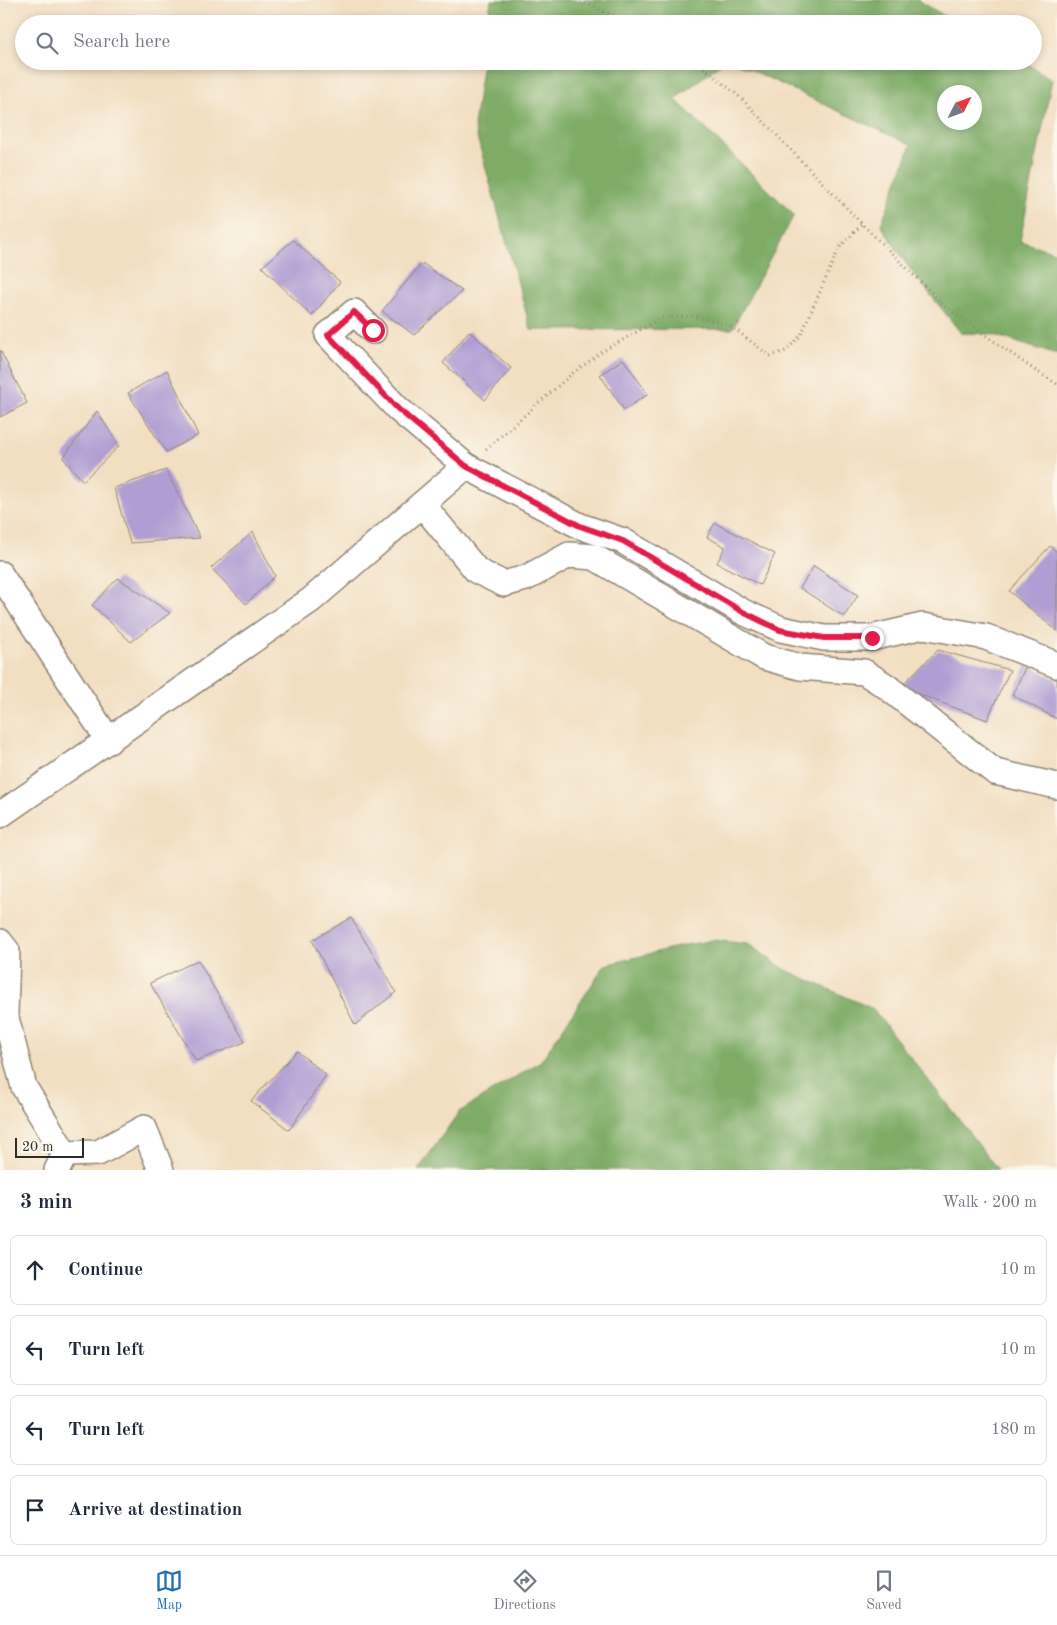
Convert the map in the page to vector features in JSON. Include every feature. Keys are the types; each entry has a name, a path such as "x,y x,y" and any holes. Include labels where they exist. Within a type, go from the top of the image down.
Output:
{"street":[{"path":"373,330 354,312 328,335 398,409 466,466 580,526 623,541 743,612 780,630 824,638 872,638 923,626 986,637 1057,664"},
{"path":"0,815 311,600 466,466"},
{"path":"422,504 477,571 504,584 526,578 569,555 594,557 764,657 800,666 864,672 886,686 996,772 1057,786"},
{"path":"0,574 109,741"},
{"path":"0,942 7,951 5,1014 24,1087 61,1162 98,1154 144,1128 161,1170"}],"path":[{"path":"581,0 611,15"},
{"path":"707,70 741,98 862,224 946,307 1057,384"},
{"path":"466,466 572,373 603,351 661,318 696,316 732,327 770,356 786,351 801,335 839,248 862,224"}],"green space":[{"path":"491,0 918,0 943,15 489,15"},
{"path":"482,70 712,70 675,99 794,215 732,329 531,330 474,126"},
{"path":"751,70 1037,70 1052,79 1020,241 1057,253 1057,355 991,334 961,333 909,268 881,225 911,145"},
{"path":"713,940 748,944 786,970 873,1009 998,1170 418,1170 459,1112 541,1061 605,965"}],"building":[{"path":"293,240 340,282 312,316 262,267"},
{"path":"422,263 462,291 414,335 382,311"},
{"path":"469,331 511,368 485,400 443,363"},
{"path":"0,350 27,403 0,417"},
{"path":"623,359 648,394 624,410 600,375"},
{"path":"167,370 198,435 166,452 128,393"},
{"path":"97,411 119,446 83,481 63,458"},
{"path":"166,470 200,538 130,543 114,488"},
{"path":"715,523 775,554 760,585 717,563 725,547 707,537"},
{"path":"253,532 275,576 246,604 211,568"},
{"path":"1050,546 1057,552 1057,631 1009,591"},
{"path":"814,566 858,595 844,617 800,588"},
{"path":"118,578 170,613 131,642 92,605"},
{"path":"938,650 1010,670 987,720 900,687"},
{"path":"1027,664 1057,680 1057,719 1012,695"},
{"path":"351,918 396,992 355,1025 312,940"},
{"path":"198,960 245,1042 196,1061 150,983"},
{"path":"297,1051 326,1075 289,1130 251,1101"}],"route":[{"path":"373,330 354,312 328,335 398,409 466,466 580,526 623,541 743,612 780,630 824,638 872,638"}]}
